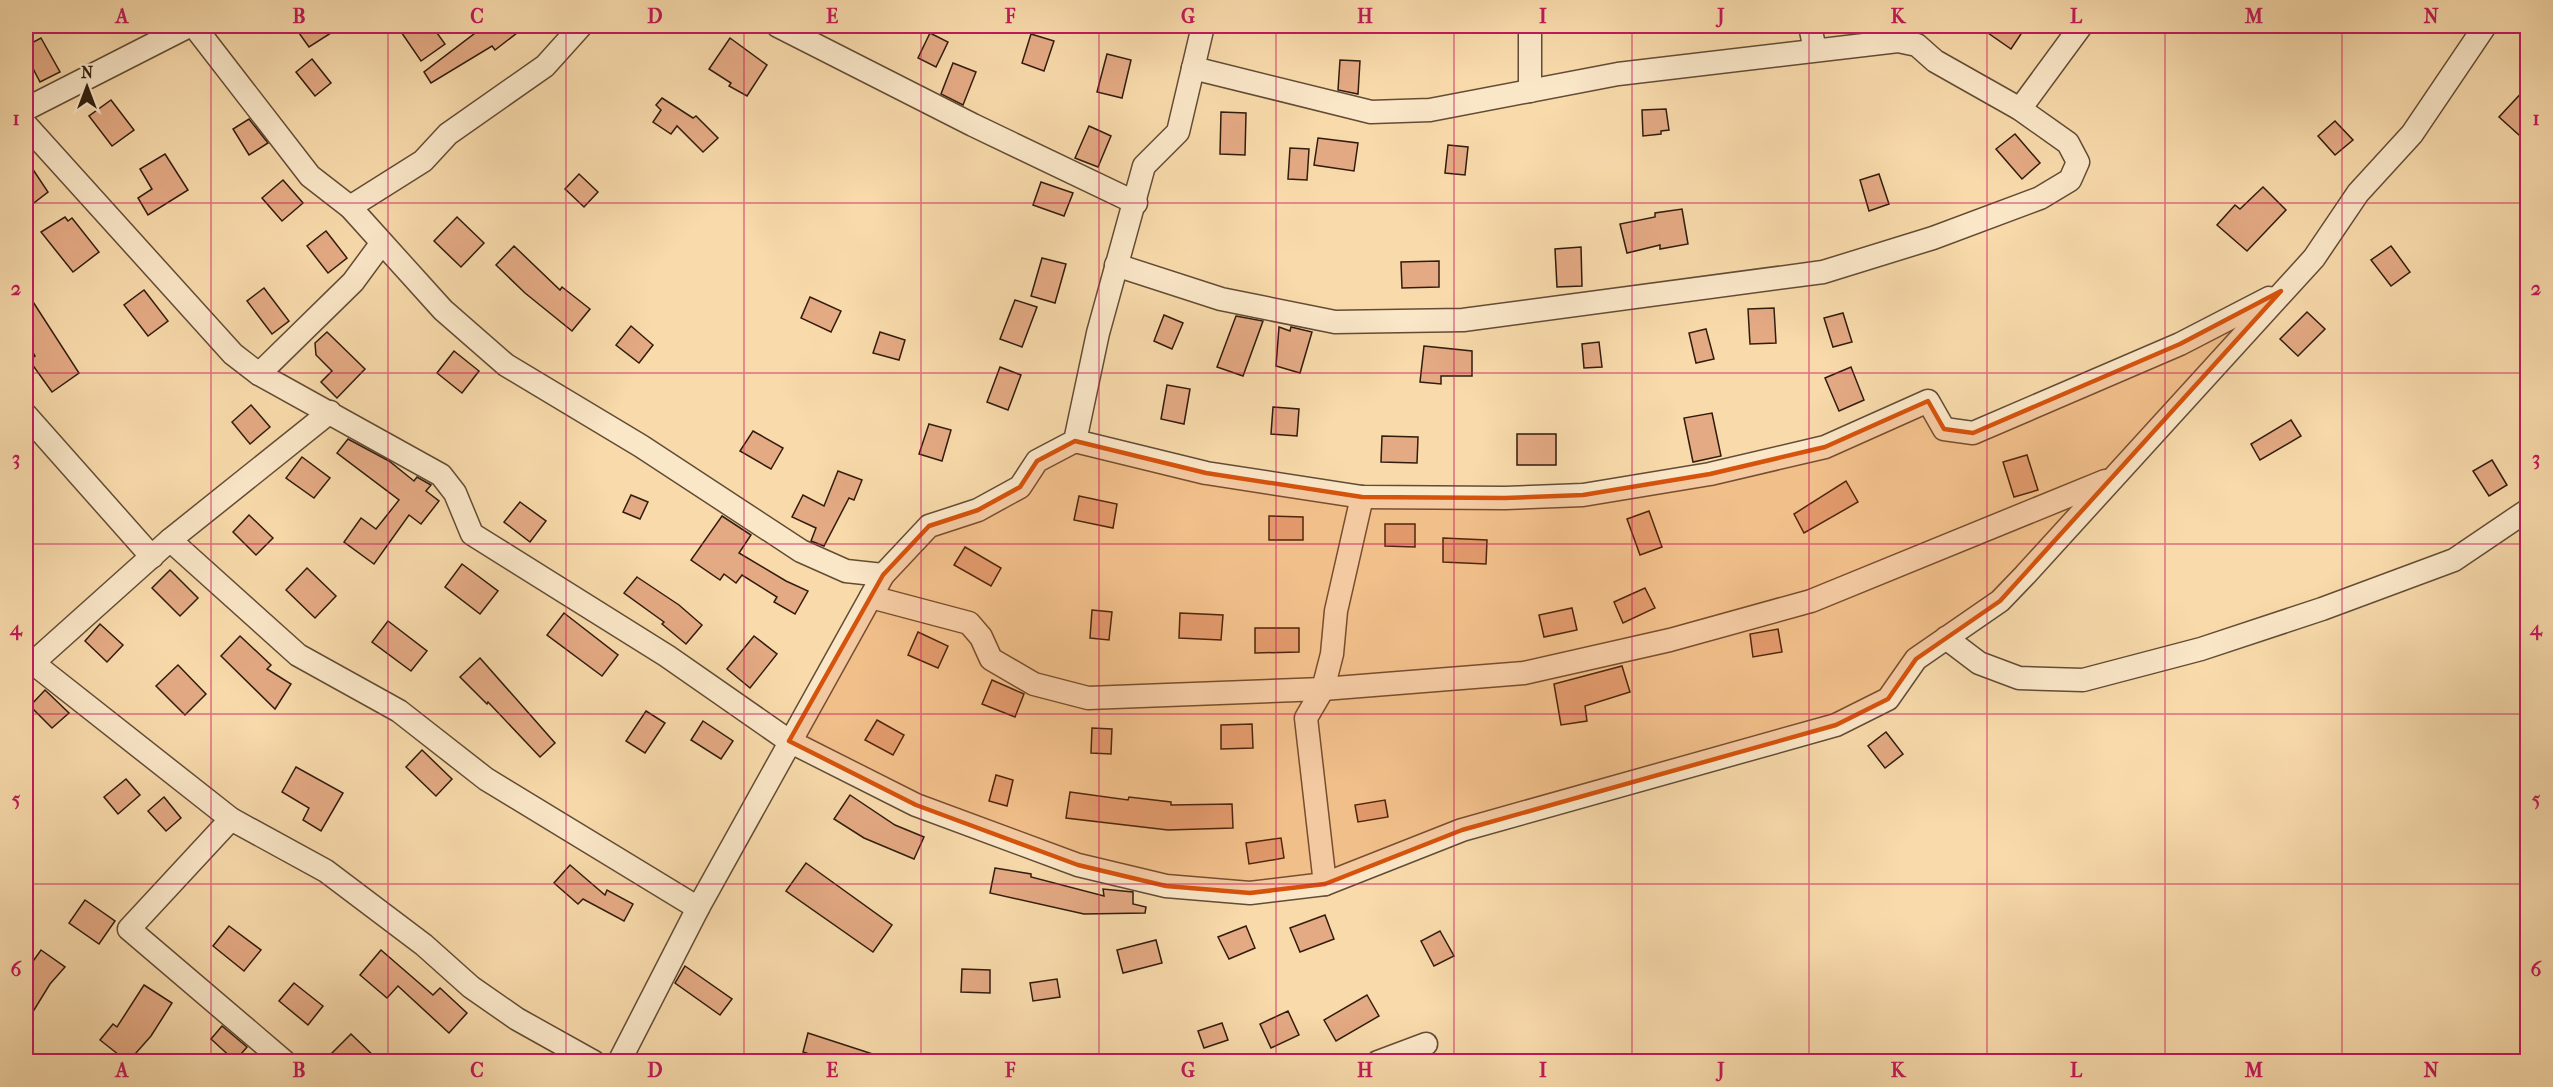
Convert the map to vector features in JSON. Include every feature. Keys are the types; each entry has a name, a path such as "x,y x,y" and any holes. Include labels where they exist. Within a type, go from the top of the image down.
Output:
{"street":[{"path":"26,109 189,26"},
{"path":"194,26 310,176 350,207 443,310 506,366 641,446 801,551 846,571 883,575"},
{"path":"350,207 423,161 448,134 545,66 581,26"},
{"path":"778,26 973,125 1136,203"},
{"path":"1075,441 1116,265 1136,203 1144,166 1178,132 1203,26"},
{"path":"1530,26 1530,91"},
{"path":"1810,26 1815,50"},
{"path":"2020,109 2081,26"},
{"path":"26,125 233,354 259,374 441,475 455,493 472,534 667,656 789,741 916,805 1078,865 1166,886 1250,893 1324,884 1462,830 1836,725 1888,699 1916,658 2000,601 2281,291 2314,258 2358,192 2412,134 2485,26"},
{"path":"1116,265 1221,299 1335,322 1463,320 1822,272 1965,226 2040,198 2070,180 2078,162 2068,143 2020,109 1935,61 1917,45 1898,41 1618,74 1430,110 1371,112 1193,68"},
{"path":"259,374 352,282 381,244"},
{"path":"619,1062 698,908 883,575 929,526 978,510 1020,488 1037,461 1075,441 1206,473 1362,497 1506,498 1583,495 1687,478 1825,447 1928,401 1944,429 1973,433 2181,344 2281,291"},
{"path":"330,412 170,540 29,666 231,819 326,871 424,945 471,987 517,1019 594,1062"},
{"path":"26,415 152,557"},
{"path":"871,597 969,623 981,637 991,659 1034,684 1088,698 1323,690 1524,673 1670,640 1811,601 2112,478"},
{"path":"1324,884 1306,718 1323,690 1332,654 1336,611 1362,497"},
{"path":"1946,638 1979,663 2019,678 2083,680 2201,650 2322,609 2454,560 2528,510"},
{"path":"170,540 298,655 399,711 486,779 698,908"},
{"path":"231,819 129,929 285,1062"},
{"path":"1378,1062 1426,1044"}],"highlighted area":[{"path":"2281,291 2000,601 1916,659 1888,699 1836,725 1462,830 1325,884 1250,893 1166,886 1078,865 916,805 789,741 883,575 929,526 978,510 1020,487 1037,461 1075,441 1206,473 1362,497 1505,498 1583,495 1710,474 1825,447 1928,401 1944,429 1973,433 2180,344"}],"building":[{"path":"294,26 342,26 309,47"},
{"path":"397,26 432,26 445,44 421,61"},
{"path":"476,26 526,26 495,50 492,46 431,83 424,72 479,30"},
{"path":"1978,26 2009,26 2021,34 2011,49"},
{"path":"930,33 948,42 936,67 918,58"},
{"path":"1031,34 1054,41 1044,71 1022,63"},
{"path":"41,38 60,72 40,82 26,55 26,46"},
{"path":"730,38 767,65 747,96 729,86 731,83 709,69"},
{"path":"1107,54 1131,60 1122,98 1097,92"},
{"path":"312,59 331,83 315,96 296,72"},
{"path":"1340,60 1360,61 1358,94 1338,90"},
{"path":"953,63 976,72 963,105 941,94"},
{"path":"2528,86 2528,143 2499,117"},
{"path":"662,98 693,118 696,116 718,138 703,152 677,126 671,134 653,122 661,110 656,105"},
{"path":"111,100 134,130 112,146 89,116"},
{"path":"1666,109 1669,130 1661,131 1661,134 1643,136 1642,110"},
{"path":"1221,112 1246,113 1245,155 1220,154"},
{"path":"249,119 268,143 249,155 233,129"},
{"path":"2335,121 2353,140 2335,155 2318,136"},
{"path":"1089,126 1111,136 1098,167 1075,158"},
{"path":"2015,134 2040,163 2022,179 1996,149"},
{"path":"1318,138 1358,143 1354,171 1314,165"},
{"path":"1448,145 1468,147 1465,175 1445,173"},
{"path":"1290,148 1309,149 1307,180 1288,179"},
{"path":"165,154 188,190 148,215 138,198 152,189 140,169"},
{"path":"26,159 48,192 26,209"},
{"path":"579,174 598,192 584,207 565,189"},
{"path":"1879,174 1889,204 1869,211 1860,180"},
{"path":"283,180 303,203 282,221 262,198"},
{"path":"1041,182 1073,193 1064,216 1033,205"},
{"path":"2263,187 2286,210 2247,251 2217,225 2235,205 2240,209"},
{"path":"1682,209 1688,244 1660,249 1660,245 1627,253 1620,224 1655,217 1655,213"},
{"path":"65,217 68,221 72,218 99,252 73,272 41,232"},
{"path":"457,217 484,243 461,267 434,241"},
{"path":"326,231 347,258 328,273 307,246"},
{"path":"514,246 560,290 562,287 590,309 572,331 525,293 496,265"},
{"path":"2391,246 2410,272 2391,286 2371,260"},
{"path":"1581,247 1582,286 1557,287 1555,249"},
{"path":"1042,258 1066,264 1055,303 1031,296"},
{"path":"1439,261 1439,287 1402,288 1401,262"},
{"path":"264,288 289,321 272,334 247,301"},
{"path":"144,290 168,321 148,336 124,305"},
{"path":"26,291 79,373 52,392 29,360 35,356 26,341"},
{"path":"810,297 841,311 831,332 801,318"},
{"path":"1015,300 1037,307 1022,347 1000,339"},
{"path":"1774,308 1776,343 1750,344 1748,309"},
{"path":"2307,312 2325,329 2298,356 2280,339"},
{"path":"1843,313 1852,342 1833,347 1824,318"},
{"path":"1164,315 1183,323 1172,349 1154,341"},
{"path":"1236,316 1263,321 1243,376 1217,367"},
{"path":"631,326 653,345 639,363 616,345"},
{"path":"1279,327 1290,331 1291,327 1312,332 1300,373 1276,366"},
{"path":"1706,329 1714,359 1696,363 1689,333"},
{"path":"327,332 365,369 337,398 321,382 332,371 316,355 315,343"},
{"path":"880,332 905,340 899,360 873,353"},
{"path":"1599,342 1602,367 1584,368 1582,344"},
{"path":"1424,346 1472,351 1472,376 1441,376 1441,384 1420,382"},
{"path":"454,351 479,371 462,393 437,373"},
{"path":"1000,367 1021,375 1008,410 987,402"},
{"path":"1851,367 1864,400 1839,411 1825,378"},
{"path":"1167,385 1190,389 1184,424 1161,419"},
{"path":"251,405 270,427 250,444 232,422"},
{"path":"1273,407 1299,409 1297,436 1271,434"},
{"path":"1712,413 1721,456 1693,462 1684,418"},
{"path":"2291,420 2301,436 2260,460 2251,444"},
{"path":"929,424 951,430 942,461 919,454"},
{"path":"753,431 783,448 771,469 740,451"},
{"path":"1517,434 1556,434 1556,465 1517,465"},
{"path":"1382,436 1418,437 1417,463 1381,462"},
{"path":"348,439 389,461 414,481 417,477 431,485 426,491 439,501 421,524 409,515 374,564 344,542 361,518 376,529 399,500 337,453"},
{"path":"2027,455 2038,490 2014,497 2003,462"},
{"path":"302,457 330,478 314,498 286,478"},
{"path":"2492,460 2507,485 2489,496 2473,471"},
{"path":"838,471 862,480 854,500 849,498 824,546 811,541 816,528 792,517 803,495 824,506"},
{"path":"1846,481 1858,502 1804,533 1794,514"},
{"path":"631,495 648,502 640,519 623,512"},
{"path":"1079,496 1117,504 1113,528 1074,520"},
{"path":"520,502 546,521 530,542 504,522"},
{"path":"1649,511 1662,547 1640,555 1627,519"},
{"path":"249,515 273,538 256,555 233,532"},
{"path":"722,516 751,535 739,553 786,581 808,591 795,614 774,602 777,597 742,575 736,583 724,574 720,580 691,560"},
{"path":"1269,516 1303,517 1303,540 1269,540"},
{"path":"1385,524 1415,524 1415,547 1385,546"},
{"path":"1443,538 1487,540 1486,564 1443,562"},
{"path":"965,547 1001,568 991,586 954,565"},
{"path":"462,564 498,591 480,614 445,587"},
{"path":"307,568 336,596 315,618 286,590"},
{"path":"170,570 198,598 180,616 152,588"},
{"path":"637,577 679,605 702,625 686,644 662,624 664,622 624,593"},
{"path":"1645,588 1655,608 1623,623 1614,602"},
{"path":"1572,608 1577,630 1544,637 1539,615"},
{"path":"1092,610 1112,612 1109,640 1090,638"},
{"path":"564,613 618,655 602,676 547,635"},
{"path":"1180,613 1223,615 1221,640 1179,638"},
{"path":"388,621 427,651 411,671 372,642"},
{"path":"100,624 123,645 107,662 85,641"},
{"path":"1255,628 1299,628 1299,652 1255,653"},
{"path":"1778,629 1782,652 1753,657 1750,634"},
{"path":"918,632 948,646 938,668 908,655"},
{"path":"240,636 271,665 267,669 291,684 275,709 221,656"},
{"path":"754,636 777,654 750,688 727,669"},
{"path":"480,658 555,743 540,757 488,702 487,704 460,677"},
{"path":"178,665 206,694 185,715 156,686"},
{"path":"1622,666 1630,692 1585,706 1587,721 1561,725 1554,684"},
{"path":"992,680 1024,694 1015,717 982,704"},
{"path":"45,690 69,713 52,728 30,706"},
{"path":"646,711 665,723 645,753 626,741"},
{"path":"877,720 904,735 893,755 865,740"},
{"path":"703,721 733,741 721,759 691,740"},
{"path":"1252,724 1253,748 1221,749 1221,725"},
{"path":"1092,728 1112,729 1111,754 1091,753"},
{"path":"1886,732 1903,754 1885,768 1868,746"},
{"path":"422,750 452,779 436,796 406,767"},
{"path":"296,767 343,793 321,831 303,820 309,808 282,792"},
{"path":"996,775 1013,780 1007,806 989,801"},
{"path":"126,779 140,795 118,814 104,797"},
{"path":"1070,792 1128,800 1129,797 1171,802 1171,805 1232,804 1233,828 1168,830 1066,818"},
{"path":"850,795 895,825 924,837 914,859 864,838 834,819"},
{"path":"164,797 181,818 166,831 148,811"},
{"path":"1385,800 1388,817 1358,822 1355,805"},
{"path":"1281,838 1284,858 1249,864 1246,843"},
{"path":"806,863 892,925 873,952 786,891"},
{"path":"570,865 605,895 607,890 633,904 624,921 583,899 578,904 554,883"},
{"path":"995,868 1031,874 1031,877 1104,896 1103,889 1133,892 1133,904 1146,907 1145,913 1084,914 990,893"},
{"path":"85,900 115,921 99,944 69,923"},
{"path":"1325,915 1334,939 1300,952 1290,928"},
{"path":"229,926 261,950 244,971 213,946"},
{"path":"1246,926 1255,948 1229,959 1218,937"},
{"path":"1440,931 1454,956 1434,966 1421,941"},
{"path":"1156,940 1162,963 1123,973 1117,950"},
{"path":"41,950 65,967 50,984 26,1023 26,971"},
{"path":"381,950 433,995 440,988 467,1013 449,1033 398,986 387,998 360,975"},
{"path":"685,966 732,999 720,1015 675,983"},
{"path":"962,969 990,970 990,993 961,992"},
{"path":"1057,979 1060,997 1033,1001 1030,983"},
{"path":"294,983 323,1006 308,1025 279,1001"},
{"path":"144,985 172,1003 151,1036 128,1062 100,1040 113,1024 117,1027"},
{"path":"1367,995 1379,1016 1336,1041 1324,1020"},
{"path":"1288,1011 1299,1035 1271,1048 1260,1024"},
{"path":"1222,1023 1228,1040 1204,1048 1198,1031"},
{"path":"222,1026 247,1047 235,1061 211,1039"},
{"path":"808,1033 885,1058 884,1062 834,1062 803,1052"},
{"path":"351,1034 380,1062 323,1062"}]}
